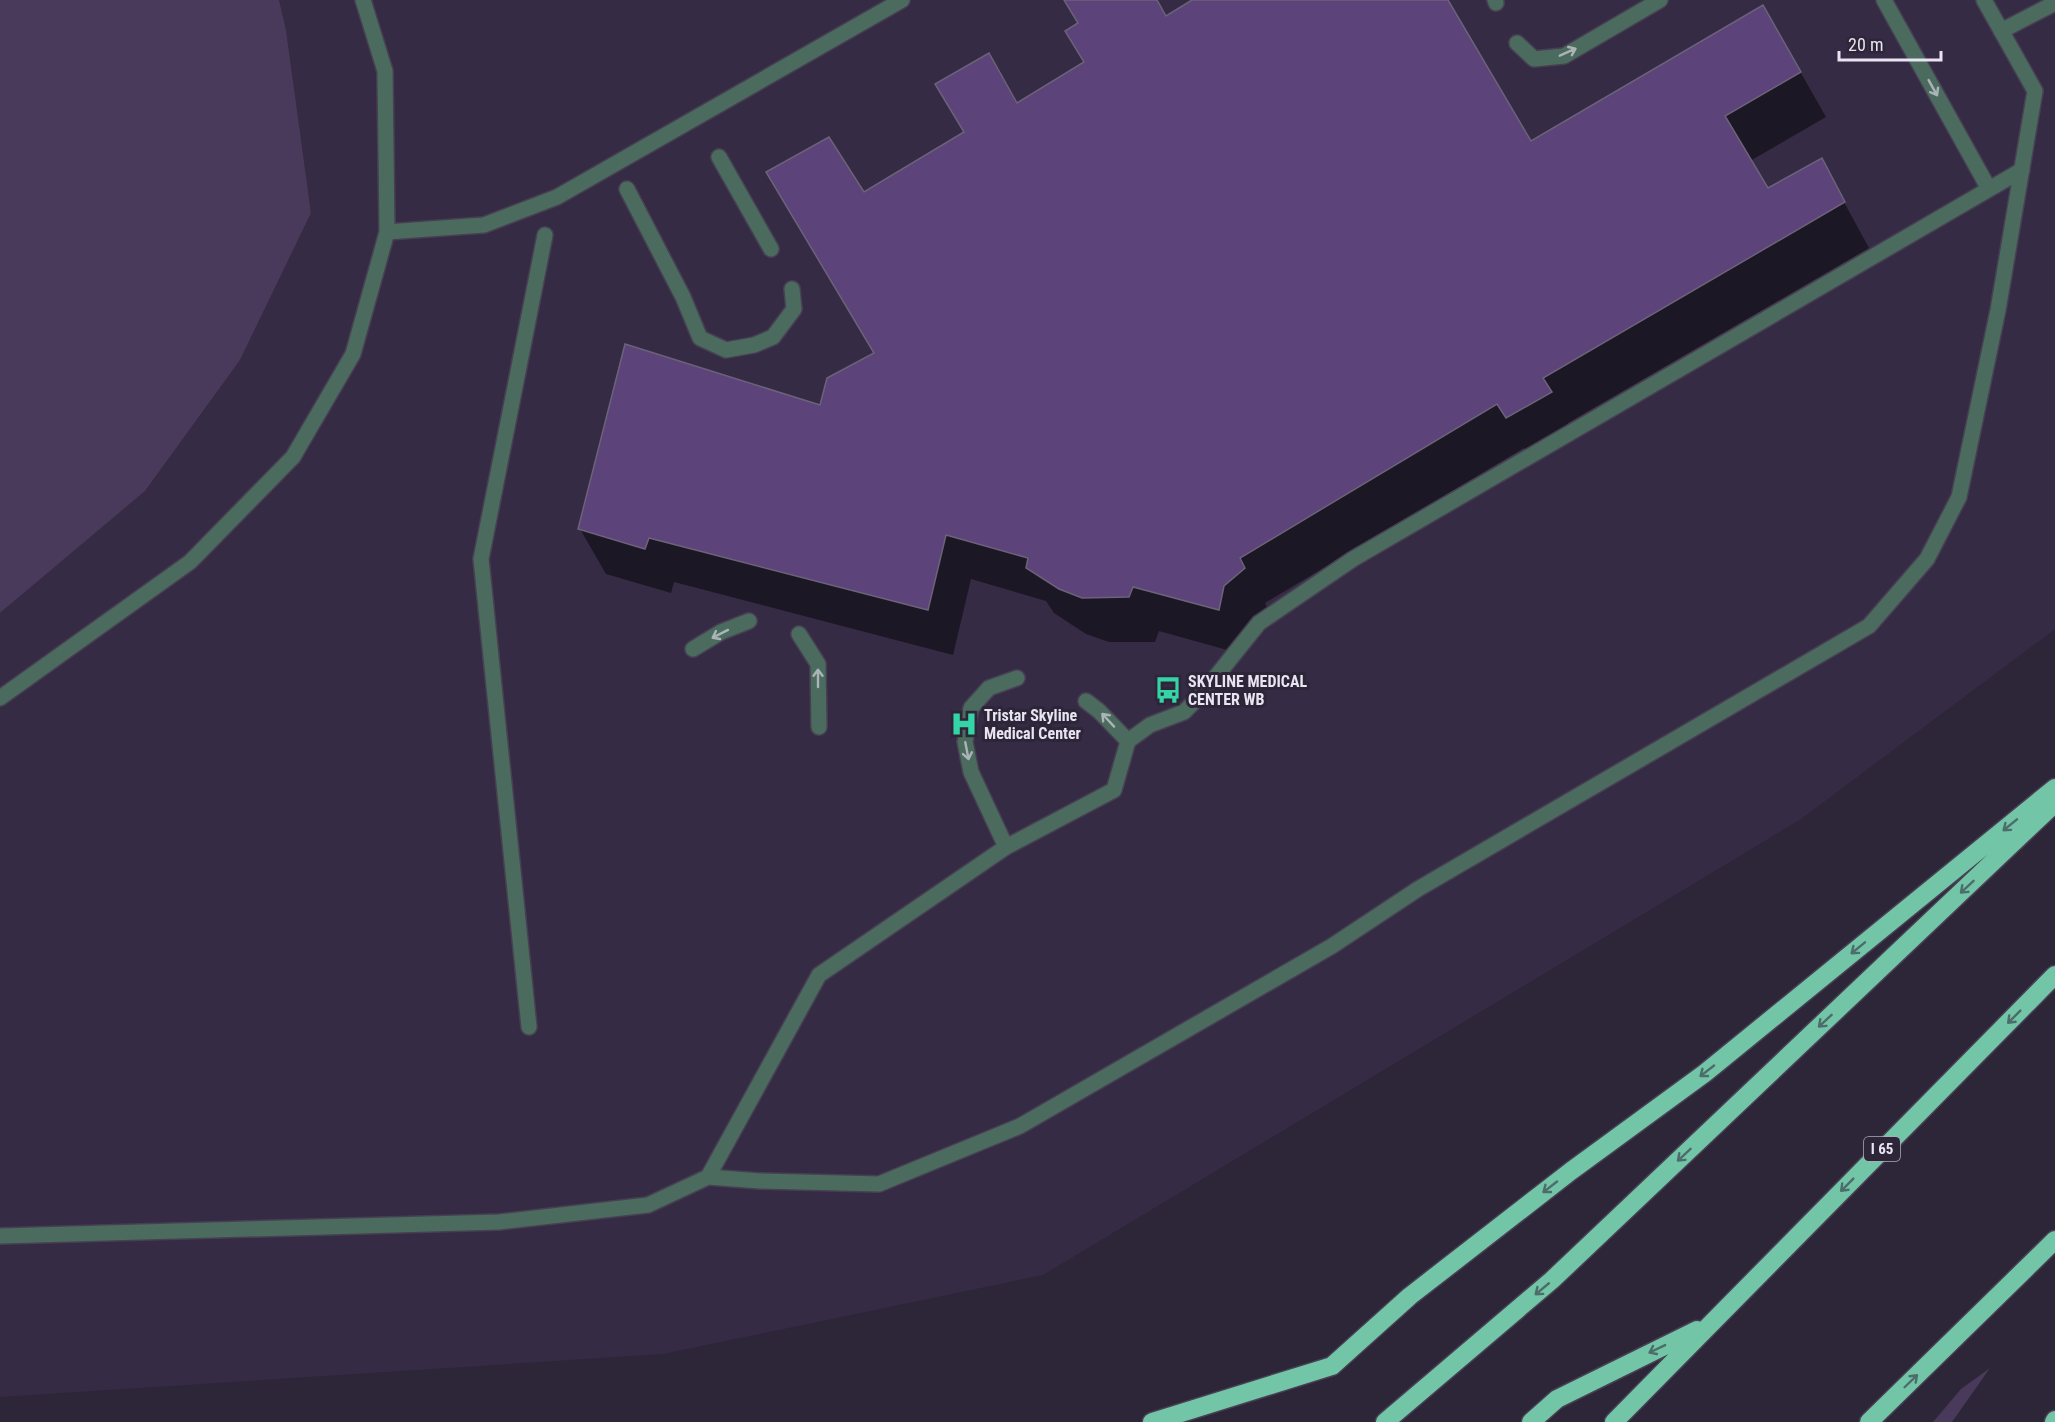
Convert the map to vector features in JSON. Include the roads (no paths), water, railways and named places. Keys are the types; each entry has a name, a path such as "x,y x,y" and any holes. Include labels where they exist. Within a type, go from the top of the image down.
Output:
{"highway":[{"path":"1152,1422 1332,1366 1410,1296 1571,1171 1705,1073 2055,788"},
{"path":"1385,1422 1552,1280 2055,803"},
{"name":"I 65","path":"1614,1422 1709,1323 2055,975"},
{"path":"1869,1422 2055,1240"},
{"path":"1531,1422 1557,1399 1709,1323"}],"lane":[{"path":"0,698 190,562 293,457 353,354 387,232 385,71 363,0"},
{"path":"387,232 484,225 557,197 902,0"},
{"path":"1517,43 1534,58 1564,56 1660,0"},
{"path":"1884,0 1989,189"},
{"path":"0,1236 499,1222 648,1205 708,1177 759,1181 879,1184 1020,1126 1332,946 1418,889 1869,626 1927,559 1959,497 1998,310 2035,91 1984,0"},
{"path":"2001,31 2055,3"},
{"path":"719,157 771,249"},
{"path":"708,1177 819,975 1006,848 1114,790 1128,741 1150,725 1184,712 1202,694 1259,623 1353,559 2022,170"},
{"path":"627,189 683,297 700,338 726,350 754,345 773,337 794,309 792,290"},
{"path":"529,1027 481,559 545,235"},
{"path":"693,649 722,632 748,621"},
{"path":"799,634 818,664 819,728"},
{"path":"1006,848 971,772 965,742 971,708 989,688 1017,678"},
{"path":"1086,701 1128,741"}],"place":[{"name":"SKYLINE MEDICAL CENTER WB","path":"1168,690"},
{"name":"Tristar Skyline Medical Center","path":"964,724"}]}
